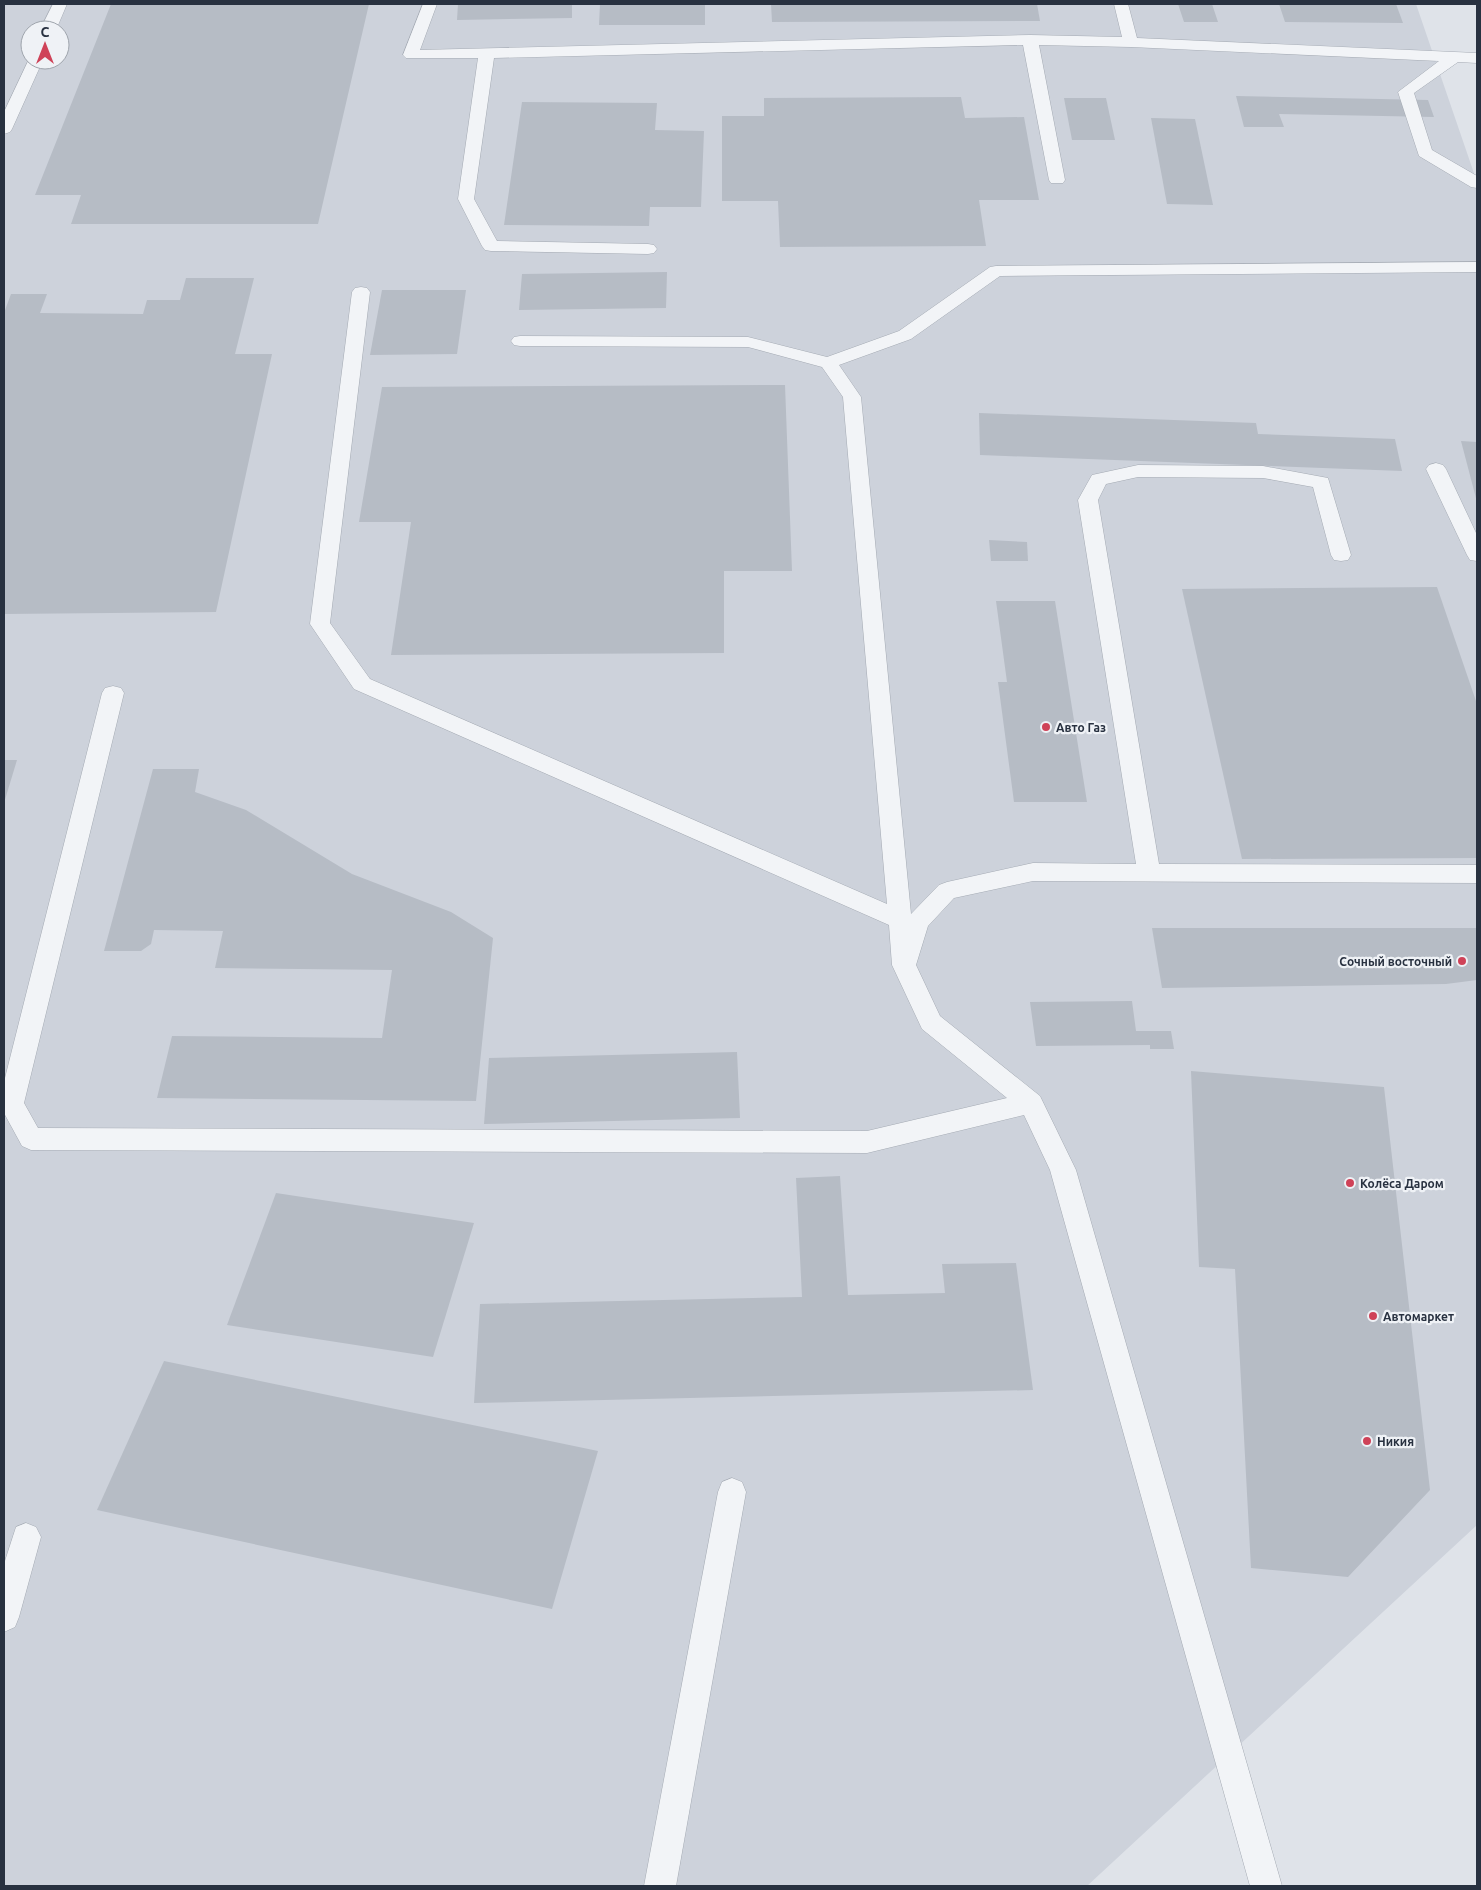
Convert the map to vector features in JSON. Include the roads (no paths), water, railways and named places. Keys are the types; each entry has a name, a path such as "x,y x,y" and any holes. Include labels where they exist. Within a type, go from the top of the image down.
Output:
{"lane":[{"path":"53,20 60,4"},
{"path":"430,4 411,55 1030,40 1131,42 1477,58"},
{"path":"1121,4 1131,42"},
{"path":"1030,40 1057,180"},
{"path":"486,52 466,199 491,246 648,249"},
{"path":"1453,58 1406,92 1425,153 1477,183"},
{"path":"4,130 31,70"},
{"path":"520,341 748,342 828,363 905,335 996,271 1477,267"},
{"path":"361,292 320,624 362,684 900,920"},
{"path":"828,363 852,397 904,965 931,1022 1031,1103 1063,1170 1266,1886"},
{"path":"1436,469 1477,555"},
{"path":"1149,874 1088,500 1099,479 1138,471 1263,472 1321,482 1342,555"},
{"path":"113,693 11,1103 31,1139 867,1142 1031,1103"},
{"path":"904,965 918,922 947,891 1033,872 1477,874"},
{"path":"660,1886 732,1492"},
{"path":"4,1617 26,1537"}],"place":[{"name":"Авто Газ","path":"1046,727"},
{"name":"Сочный восточный","path":"1462,961"},
{"name":"Колёса Даром","path":"1350,1183"},
{"name":"Автомаркет","path":"1373,1316"},
{"name":"Никия","path":"1367,1441"}]}
